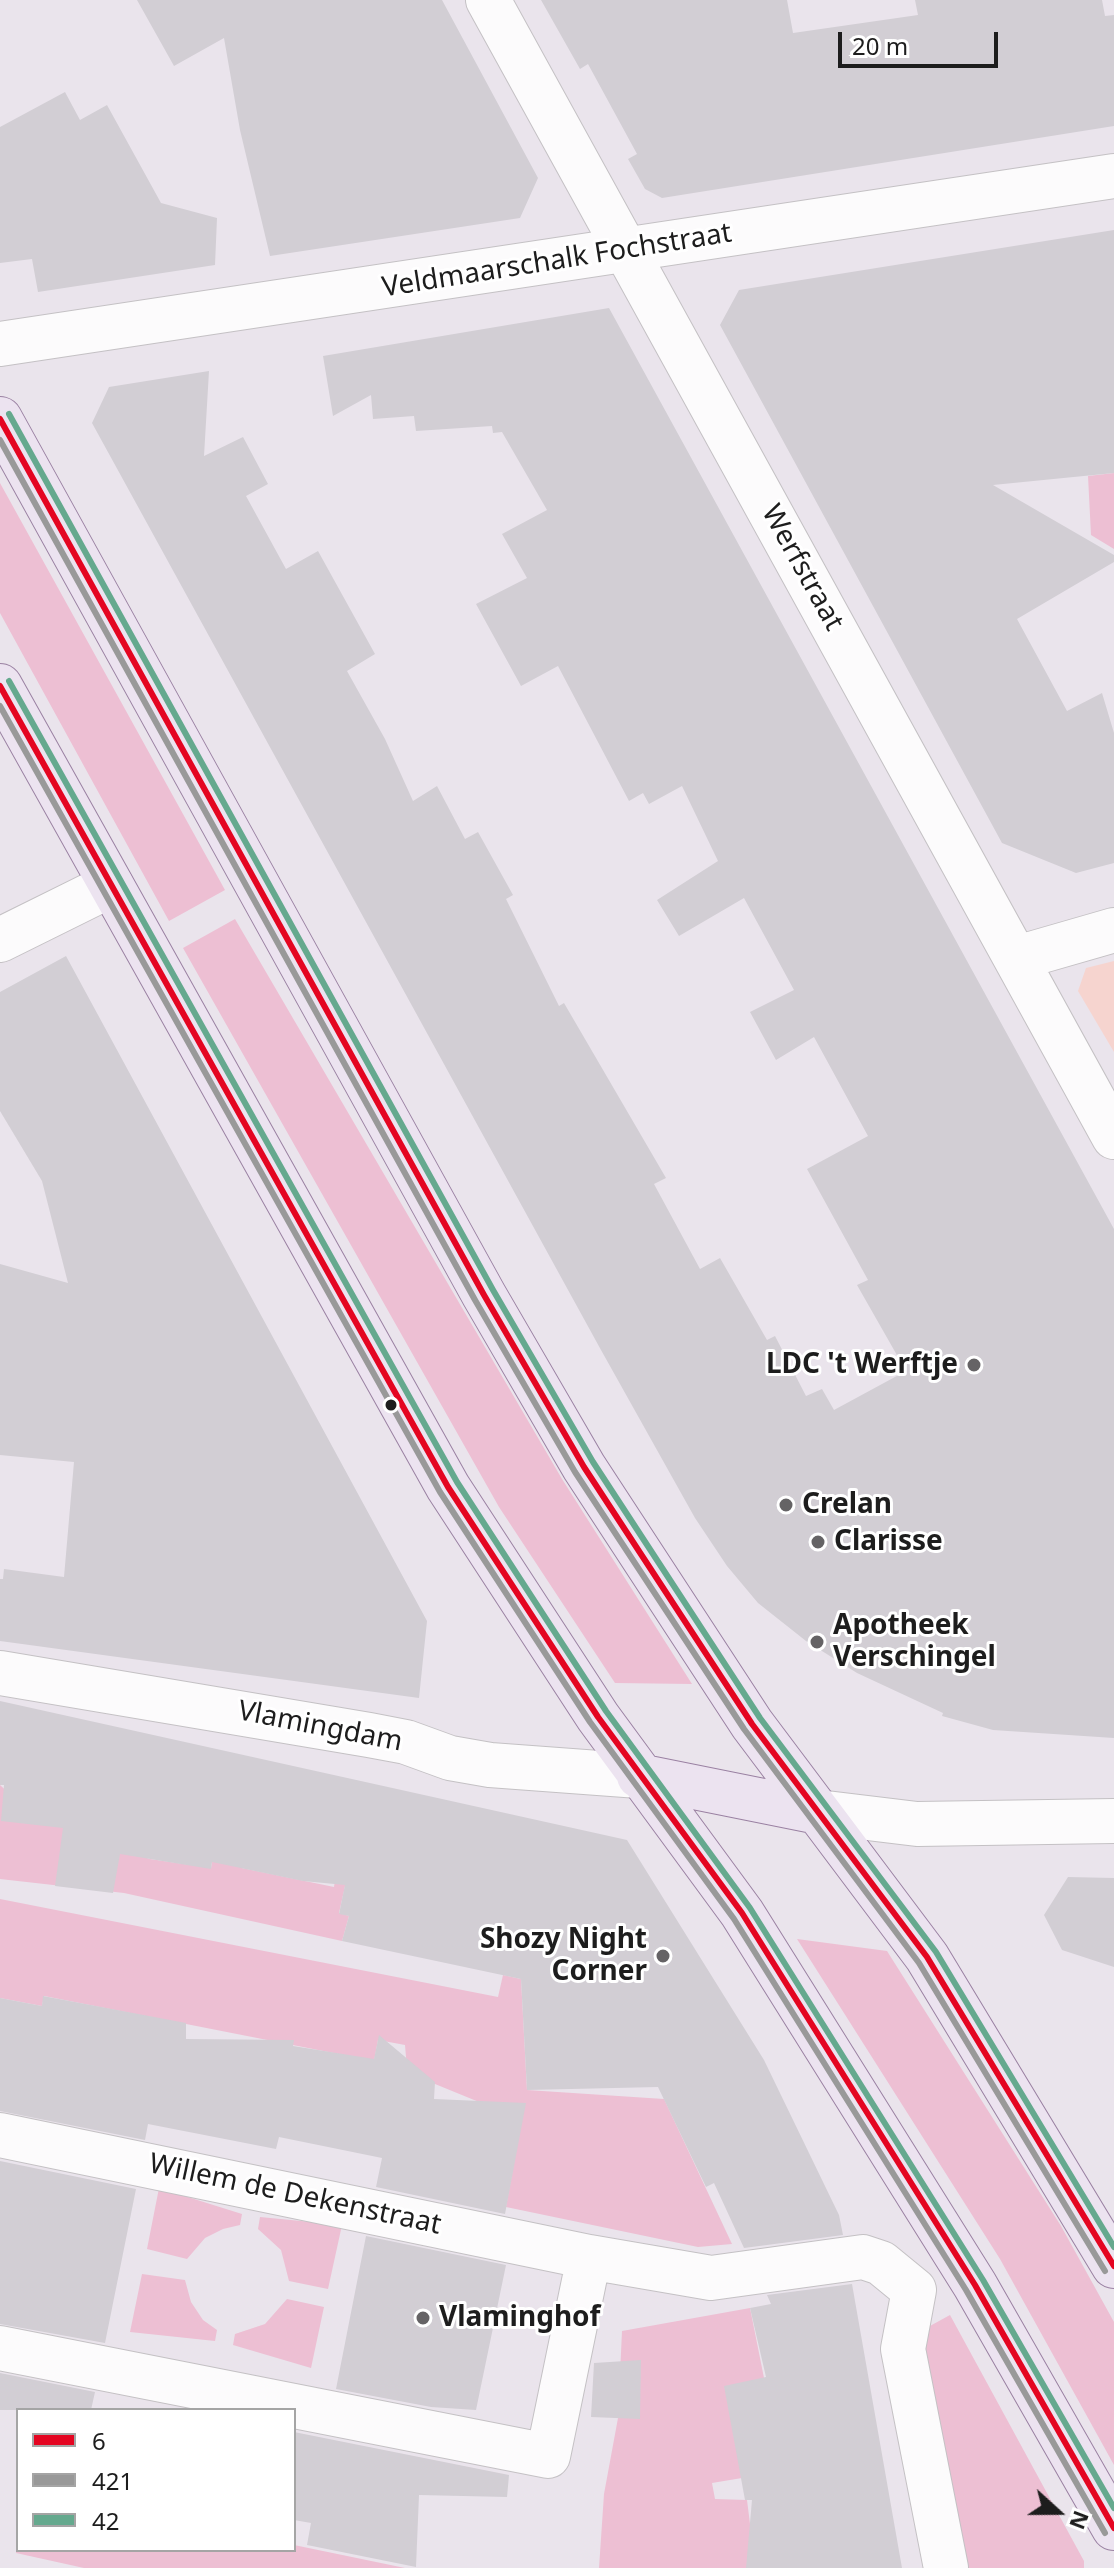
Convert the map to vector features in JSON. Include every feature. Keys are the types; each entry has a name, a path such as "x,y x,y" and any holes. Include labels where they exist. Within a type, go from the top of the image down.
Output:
{"main road":[{"path":"0,419 484,1295 576,1454 752,1724 927,1957 1114,2266"},
{"path":"0,686 448,1487 639,1776 742,1913 975,2285 1114,2528"},
{"path":"639,1776 818,1812"}],"street":[{"name":"Werfstraat","path":"488,0 1114,1137"},
{"name":"Veldmaarschalk Fochstraat","path":"0,344 1114,176"},
{"path":"0,940 111,885"},
{"path":"1017,958 1114,930"},
{"name":"Vlamingdam","path":"0,1673 369,1735 406,1742 450,1758 490,1765 639,1776"},
{"path":"818,1812 917,1824 1114,1821"},
{"name":"Willem de Dekenstraat","path":"0,2135 589,2257 711,2278 863,2257 881,2263 914,2290"},
{"path":"0,2348 548,2456 589,2257"},
{"path":"946,2568 903,2349 914,2290 934,2282 975,2285"}],"shaded area":[{"path":"1114,473 1114,549 1091,535 1088,476"},
{"path":"0,483 225,890 169,921 0,613"},
{"path":"235,919 562,1479 692,1684 615,1683 499,1507 183,948"},
{"path":"1114,961 1114,1052 1078,991 1086,968"},
{"path":"0,1785 33,1816 150,1859 211,1868 215,1847 242,1868 334,1887 335,1880 346,1882 339,1913 349,1916 342,1941 124,1893 0,1879"},
{"path":"0,1899 498,1997 503,1975 521,1979 527,2090 664,2099 732,2244 698,2247 506,2207 523,2113 501,2111 435,2084 408,2081 405,2045 378,2040 374,2061 44,1996 42,2006 0,1998"},
{"path":"797,1939 887,1951 1061,2226 1114,2322 1114,2465 1000,2259"},
{"path":"159,2188 242,2214 240,2225 205,2238 187,2259 147,2249"},
{"path":"260,2217 342,2225 328,2289 289,2281 281,2250 258,2229"},
{"path":"142,2274 185,2280 191,2302 203,2320 217,2330 215,2341 130,2332"},
{"path":"287,2299 324,2307 311,2368 233,2345 235,2334 265,2324"},
{"path":"750,2308 764,2378 772,2473 712,2483 715,2499 747,2500 753,2548 749,2568 599,2568 604,2494 618,2418 622,2331"},
{"path":"950,2315 1084,2561 1084,2568 958,2568 919,2332"},
{"path":"296,2545 405,2568 84,2568 16,2553 296,2552"}],"building":[{"path":"137,0 442,0 538,178 520,218 270,256 240,130 224,38 174,66"},
{"path":"541,0 787,0 793,33 918,15 915,0 1102,0 1105,16 1114,15 1114,126 662,198 645,189 628,159 637,154 588,64 580,69"},
{"path":"65,92 80,120 107,105 161,203 217,218 215,265 38,292 32,259 0,263 0,127"},
{"path":"1114,230 1114,473 993,485 1114,555 1114,562 1017,619 1067,711 1102,693 1114,733 1114,863 1076,873 1002,843 720,325 739,290"},
{"path":"609,308 1114,1229 1114,1738 993,1730 942,1716 943,1713 857,1673 806,1641 758,1603 727,1566 695,1518 601,1350 92,423 109,387 209,371 204,456 243,437 268,484 246,496 286,569 318,551 375,654 347,671 385,739 413,801 437,786 465,839 478,832 513,895 506,899 559,1006 564,1003 666,1178 654,1184 700,1269 720,1258 767,1340 775,1336 806,1396 822,1389 834,1410 906,1371 857,1285 868,1280 807,1169 868,1136 814,1037 776,1060 750,1012 794,990 744,898 679,936 657,900 718,861 682,786 649,804 643,793 629,801 558,666 521,686 476,604 527,578 502,534 547,510 502,432 493,433 492,426 416,431 414,416 373,419 371,395 333,416 323,356"},
{"path":"66,956 427,1621 419,1698 0,1641 0,1579 3,1579 4,1569 64,1577 74,1462 0,1455 0,1264 68,1283 42,1181 0,1111 0,992"},
{"path":"0,1701 627,1840 764,2060 839,2215 843,2235 744,2248 714,2183 706,2187 658,2087 527,2090 521,1979 342,1941 349,1916 339,1914 345,1885 303,1881 212,1862 211,1869 120,1854 113,1893 55,1886 63,1828 1,1821 4,1785 0,1785"},
{"path":"1068,1877 1114,1878 1114,1967 1062,1950 1044,1915"},
{"path":"43,1996 186,2023 186,2039 294,2040 293,2046 374,2059 379,2035 435,2082 434,2099 526,2103 505,2214 376,2187 382,2158 279,2137 276,2149 148,2124 145,2140 0,2111 0,1998 42,2006"},
{"path":"0,2161 136,2189 105,2343 0,2324"},
{"name":"Vlaminghof","path":"366,2236 506,2265 476,2410 431,2407 336,2389"},
{"path":"852,2284 902,2568 746,2568 752,2500 745,2500 724,2386 766,2377 750,2308 771,2304 767,2295"},
{"path":"641,2360 640,2419 591,2417 594,2363"},
{"path":"0,2373 95,2392 91,2408 0,2410"},
{"path":"296,2432 509,2475 507,2497 419,2495 416,2567 307,2545 311,2523 296,2520"}],"transit line":[{"name":"42","path":"9,414 493,1290 593,1462 760,1718 936,1952 1114,2247"},
{"name":"6","path":"0,419 484,1295 584,1467 752,1724 927,1957 1114,2266"},
{"name":"421","path":"0,440 475,1300 575,1472 744,1729 919,1963 1105,2271"},
{"name":"42","path":"9,681 457,1482 606,1711 750,1908 983,2280 1114,2508"},
{"name":"6","path":"0,686 448,1487 598,1717 742,1913 975,2285 1114,2528"},
{"name":"421","path":"0,706 440,1492 590,1722 734,1919 966,2290 1105,2533"}],"place":[{"name":"LDC 't Werftje","path":"974,1365"},
{"name":"Crelan","path":"786,1505"},
{"name":"Clarisse","path":"818,1542"},
{"name":"Apotheek Verschingel","path":"817,1642"},
{"name":"Shozy Night Corner","path":"663,1956"},
{"name":"Vlaminghof","path":"423,2318"}]}
